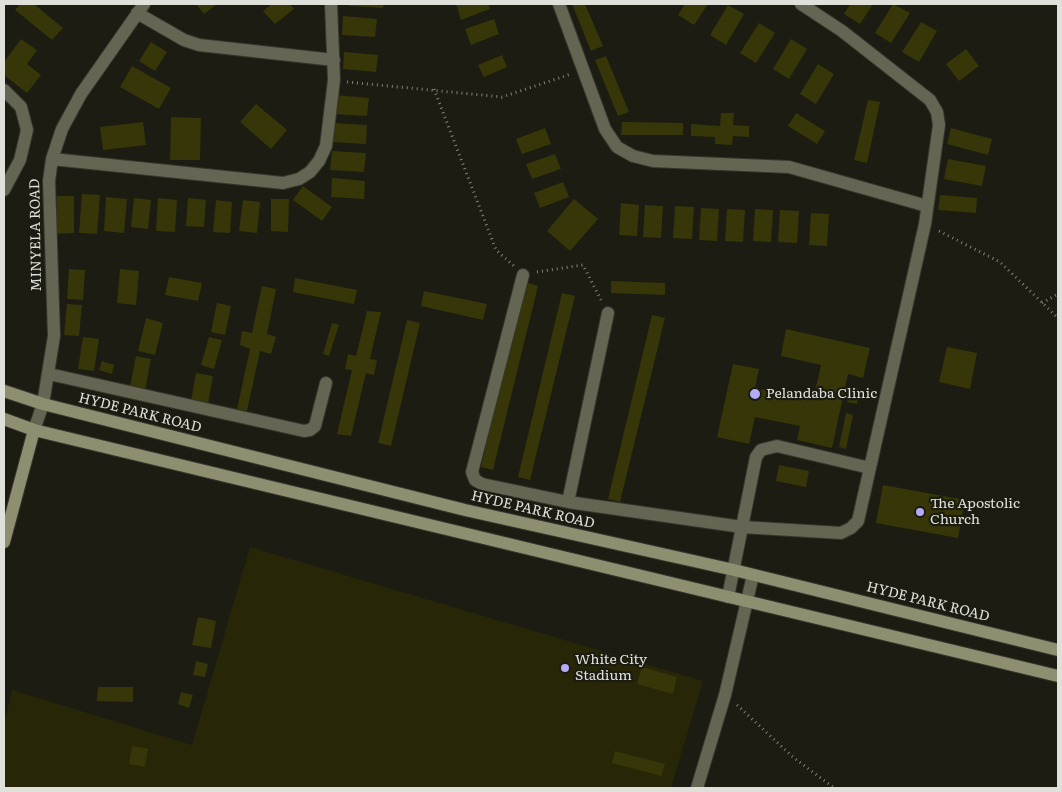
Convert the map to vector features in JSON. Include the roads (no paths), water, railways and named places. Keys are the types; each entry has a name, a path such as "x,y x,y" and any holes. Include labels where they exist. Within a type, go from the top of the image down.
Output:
{"street":[{"path":"52,159 283,183 310,172 319,162 326,146 334,80 331,4"},
{"path":"560,4 606,129 617,147 634,156 653,161 789,167 927,206"},
{"path":"523,275 472,472 475,480 482,484 568,502 742,527 841,533 851,528 858,521 925,224 939,125 937,112 930,100 842,31 801,4"},
{"path":"141,8 184,40 199,45 334,60"},
{"name":"MINYELA ROAD","path":"34,430 43,404 54,336 49,181 52,159 62,129 81,94 141,8"},
{"path":"4,90 21,107 27,130 20,160 4,190"},
{"path":"568,502 608,313"},
{"path":"49,374 304,431 316,426 326,382"},
{"name":"HYDE PARK ROAD","path":"4,391 43,404 465,510 753,574 1058,650"},
{"path":"4,419 34,430 1058,676"},
{"path":"4,542 34,430"},
{"path":"728,597 756,457 761,450 777,446 870,468"},
{"path":"697,788 725,695 753,574"}],"place":[{"name":"Pelandaba Clinic","path":"755,394"},
{"name":"The Apostolic Church","path":"920,512"},
{"name":"White City Stadium","path":"565,668"}]}
